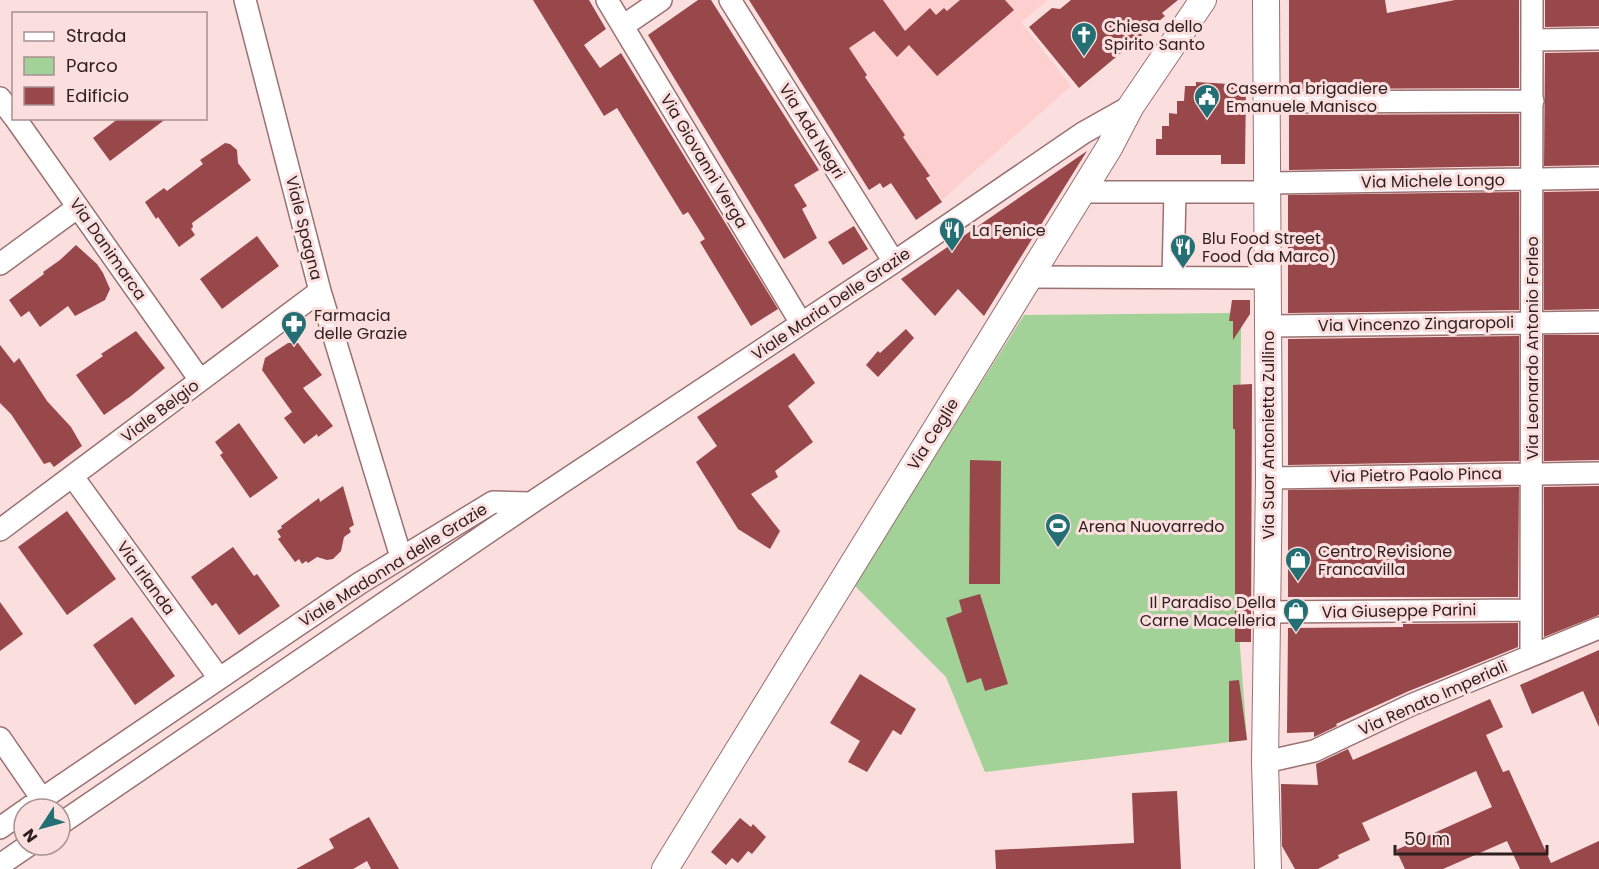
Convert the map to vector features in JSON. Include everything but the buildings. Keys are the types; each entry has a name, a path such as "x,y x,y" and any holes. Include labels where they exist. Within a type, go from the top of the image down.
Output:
{"main road":[{"name":"Via Ceglie","path":"665,869 1109,148 1131,106 1203,0"},
{"name":"Via Suor Antonietta Zullino","path":"1266,0 1269,478 1265,762 1268,869"}],"street":[{"name":"Viale Spagna","path":"245,0 320,291 401,557"},
{"name":"Via Giovanni Verga","path":"607,0 801,323"},
{"path":"623,26 662,0"},
{"name":"Via Ada Negri","path":"730,0 894,262"},
{"name":"Via Leonardo Antonio Forleo","path":"1531,655 1532,0"},
{"path":"1533,40 1599,39"},
{"name":"Via Danimarca","path":"0,98 12,115"},
{"path":"1267,102 1533,101"},
{"name":"Viale Maria Delle Grazie","path":"531,503 894,262 1083,133 1131,106"},
{"name":"Via Danimarca","path":"15,120 200,380"},
{"name":"Via Michele Longo","path":"1080,192 1175,192 1599,178"},
{"path":"1173,278 1175,192"},
{"path":"0,264 78,207"},
{"path":"1029,277 1268,278"},
{"name":"Viale Belgio","path":"0,530 320,291"},
{"name":"Via Vincenzo Zingaropoli","path":"1268,326 1599,322"},
{"name":"Via Pietro Paolo Pinca","path":"1269,478 1599,473"},
{"name":"Via Irlanda","path":"73,477 219,678"},
{"name":"Viale Madonna delle Grazie","path":"44,797 360,583 492,502 531,503"},
{"name":"Viale Madonna delle Grazie","path":"72,816 531,503"},
{"name":"Via Giuseppe Parini","path":"1267,612 1531,610"},
{"name":"Via Renato Imperiali","path":"1265,762 1314,751 1411,705 1599,628"},
{"path":"0,738 27,797"}],"shaded area":[{"path":"819,0 1048,0 1021,22 1071,86 942,200"}],"green space":[{"name":"Arena Nuovarredo","path":"1233,313 1241,328 1239,634 1247,740 985,772 946,677 854,585 1024,315"}],"place":[{"name":"Chiesa dello Spirito Santo","path":"1084,58"},
{"name":"Caserma brigadiere Emanuele Manisco","path":"1207,120"},
{"name":"La Fenice","path":"952,253"},
{"name":"Blu Food Street Food (da Marco)","path":"1183,270"},
{"name":"Farmacia delle Grazie","path":"294,347"},
{"name":"Arena Nuovarredo","path":"1058,549"},
{"name":"Centro Revisione Francavilla","path":"1298,583"},
{"name":"Il Paradiso Della Carne Macelleria","path":"1296,634"}]}
